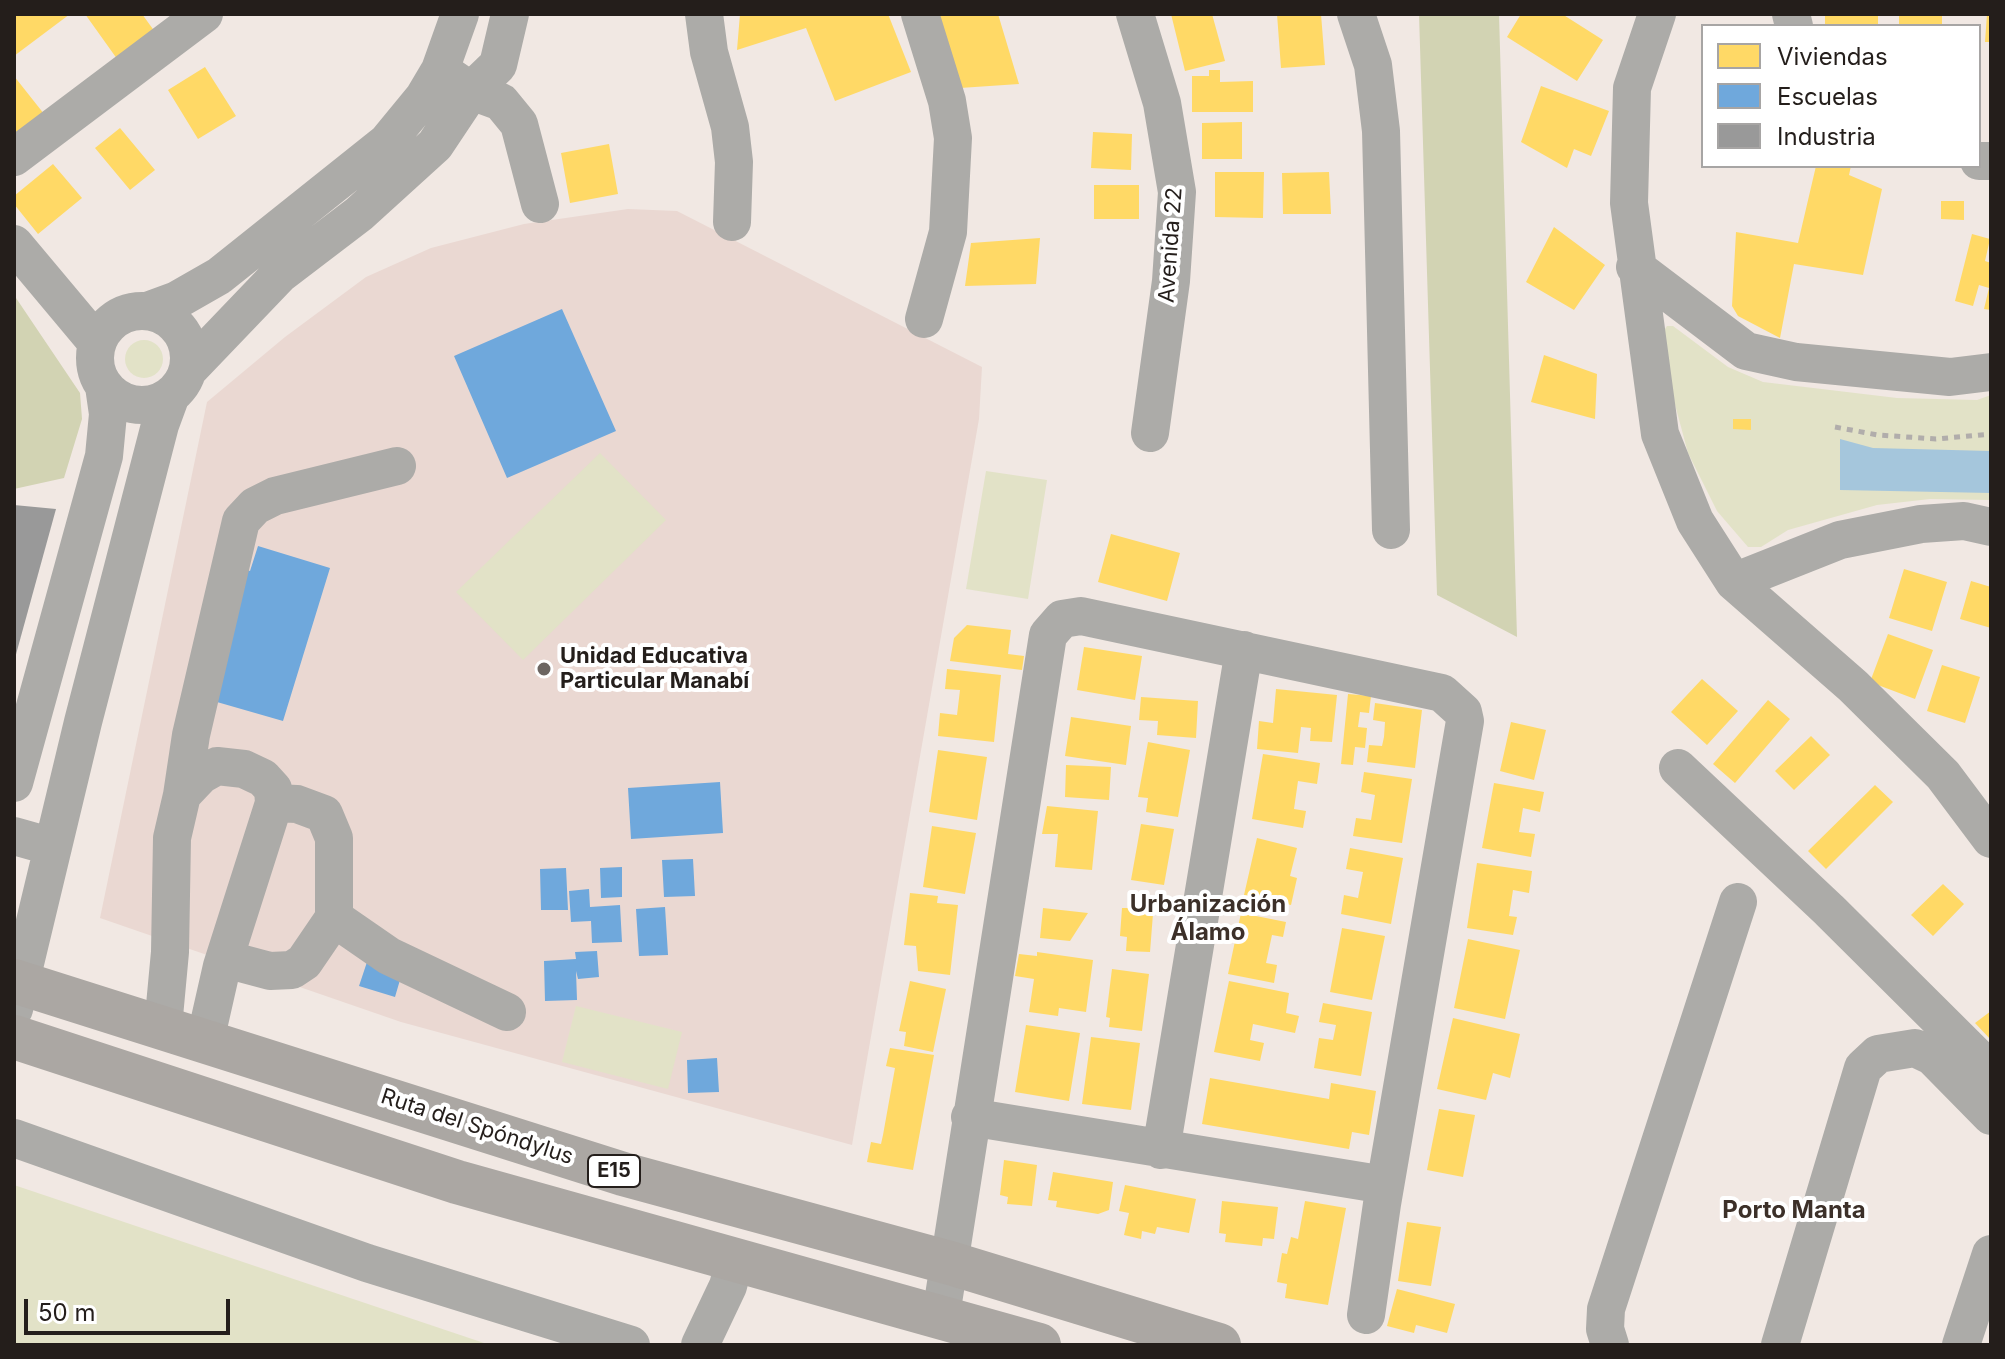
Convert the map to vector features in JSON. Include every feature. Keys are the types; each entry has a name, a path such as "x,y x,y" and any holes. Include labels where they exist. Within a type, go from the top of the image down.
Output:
{"highway":[{"name":"Ruta del Spóndylus","path":"16,991 163,1027 623,1174 950,1263 1219,1345"},
{"name":"E15","path":"14,1037 457,1182 941,1315 1039,1345"}],"street":[{"path":"14,157 204,14"},
{"path":"14,783 104,456 108,414 104,386 97,372 97,343 116,318 177,300 219,276 394,135 424,97 440,70 460,14"},
{"path":"104,386 128,403 143,405 180,382 279,275 359,214 435,145 471,91 498,65 510,14"},
{"path":"704,14 709,52 730,127 734,162 732,222"},
{"path":"920,14 947,101 953,138 948,232 924,319"},
{"name":"Avenida 22","path":"1135,14 1162,103 1177,192 1171,281 1150,433"},
{"path":"1356,14 1373,65 1381,131 1391,530"},
{"path":"1657,14 1632,88 1629,203 1635,267 1660,434 1695,521 1734,582 1853,686 1943,775 1991,839"},
{"path":"440,70 471,91 501,102 519,124 540,204"},
{"path":"333,185 359,214"},
{"path":"14,244 97,343"},
{"path":"1635,267 1746,351 1796,362 1950,377 1991,372"},
{"path":"16,991 156,440 189,354 176,325 147,311"},
{"path":"163,1027 170,952 172,838 191,735 241,521 255,506 275,496 397,466"},
{"path":"1734,582 1840,540 1921,524 1964,521 1991,527"},
{"path":"941,1315 1048,635 1054,624 1071,616 1081,616 1442,693 1463,712 1465,721 1385,1185 1366,1315"},
{"path":"1161,1150 1244,650"},
{"path":"33,708 83,722"},
{"path":"182,795 201,775 217,766 244,769 263,778 273,789 274,803 225,959 205,1041"},
{"path":"1678,768 1829,910 1991,1071"},
{"path":"225,959 270,971 292,970 304,962 334,918 334,838 324,814 297,804 274,803"},
{"path":"14,836 53,847"},
{"path":"1610,1345 1605,1329 1606,1309 1738,902"},
{"path":"334,918 389,956 507,1012"},
{"path":"1780,1345 1863,1068 1878,1054 1915,1048 1932,1056 1991,1116"},
{"path":"970,1117 1385,1185"},
{"path":"14,1138 367,1263 631,1345"},
{"path":"1961,1345 1991,1254"},
{"path":"700,1345 728,1286 735,1259"}],"path":[{"path":"1835,427 1878,435 1936,439 1991,434"}],"shaded area":[{"name":"Unidad Educativa Particular Manabí","path":"628,209 677,211 982,367 979,419 852,1145 401,1022 100,918 207,402 285,337 366,277 431,248 524,224"}],"green space":[{"path":"1419,14 1499,14 1517,637 1437,595"},
{"path":"14,295 80,393 82,419 64,478 14,489"},
{"path":"1667,326 1673,326 1728,367 1763,382 1897,398 1977,400 1991,395 1991,500 1930,499 1877,505 1788,530 1761,547 1748,547 1717,511 1688,453 1673,397 1663,332"},
{"path":"144,340 158,345 163,359 158,373 144,378 130,373 125,359 130,345"},
{"path":"600,453 666,520 523,660 456,592"},
{"path":"986,471 1047,480 1028,599 966,589"},
{"path":"576,1006 682,1032 668,1089 562,1062"},
{"path":"14,1185 490,1345 14,1345"}],"water":[{"path":"1840,439 1873,448 1991,451 1991,493 1840,490"}],"building: Viviendas":[{"path":"14,14 70,14 14,56"},
{"path":"85,14 142,14 163,43 125,70"},
{"path":"740,14 888,14 911,72 835,101 806,28 737,50"},
{"path":"938,14 998,14 1019,84 960,88"},
{"path":"1171,14 1212,14 1225,61 1185,71"},
{"path":"1277,14 1321,14 1325,65 1281,68"},
{"path":"1521,14 1562,14 1603,40 1577,81 1507,37"},
{"path":"1825,14 1878,14 1878,24 1825,24"},
{"path":"1899,14 1942,14 1942,24 1899,24"},
{"path":"1987,14 1991,14 1991,42 1985,42"},
{"path":"205,67 236,116 198,139 168,90"},
{"path":"1209,70 1220,70 1220,82 1253,81 1253,112 1192,112 1192,76 1209,76"},
{"path":"14,76 52,124 14,154"},
{"path":"1541,86 1609,111 1591,156 1574,149 1567,168 1521,142"},
{"path":"1242,122 1242,159 1202,159 1202,123"},
{"path":"120,128 155,170 130,190 95,148"},
{"path":"1093,132 1132,134 1131,170 1091,168"},
{"path":"609,144 618,194 570,203 561,153"},
{"path":"53,164 82,198 38,234 14,204 14,196"},
{"path":"1816,168 1851,168 1849,175 1882,189 1863,275 1794,264 1780,338 1738,316 1732,306 1736,232 1798,243"},
{"path":"1215,172 1264,172 1263,218 1215,217"},
{"path":"1329,172 1331,214 1283,214 1282,173"},
{"path":"1094,185 1139,185 1139,219 1094,219"},
{"path":"1941,201 1964,201 1964,220 1941,219"},
{"path":"1554,227 1605,265 1574,310 1526,282"},
{"path":"1972,234 1990,239 1985,261 1991,263 1991,310 1984,309 1989,288 1979,285 1973,306 1955,301"},
{"path":"1040,238 1036,284 965,286 971,243"},
{"path":"1544,355 1597,374 1595,419 1531,402"},
{"path":"1733,419 1751,419 1751,430 1733,429"},
{"path":"1111,534 1180,553 1167,601 1098,582"},
{"path":"1904,569 1947,582 1932,631 1889,618"},
{"path":"1971,581 1991,587 1991,628 1960,619"},
{"path":"967,625 1011,630 1008,654 1024,656 1022,670 950,661 954,638"},
{"path":"1888,634 1933,650 1915,699 1870,682"},
{"path":"1084,647 1142,656 1135,700 1077,690"},
{"path":"1942,665 1980,677 1965,723 1927,711"},
{"path":"947,669 1001,675 994,742 938,736 940,713 957,715 960,690 945,689"},
{"path":"1702,679 1738,711 1707,745 1671,712"},
{"path":"1276,689 1337,695 1332,742 1310,741 1311,728 1301,727 1298,753 1257,749 1259,721 1273,723"},
{"path":"1348,694 1371,696 1369,713 1360,712 1358,727 1367,728 1365,748 1355,747 1353,765 1341,764"},
{"path":"1141,697 1198,701 1196,738 1157,735 1158,721 1139,720"},
{"path":"1768,700 1790,719 1735,783 1713,764"},
{"path":"1375,703 1422,710 1415,768 1367,762 1369,745 1382,746 1384,737 1385,722 1373,720"},
{"path":"1071,717 1131,726 1126,765 1065,756"},
{"path":"1511,722 1546,730 1534,780 1500,771"},
{"path":"1811,736 1830,755 1794,790 1775,771"},
{"path":"1148,742 1190,750 1178,817 1146,812 1148,798 1138,797"},
{"path":"938,750 987,757 977,820 929,812"},
{"path":"1263,754 1320,763 1317,784 1298,781 1294,809 1306,811 1303,828 1252,819"},
{"path":"1066,765 1111,767 1109,800 1065,797"},
{"path":"1364,772 1412,779 1402,843 1353,836 1356,818 1371,820 1375,795 1361,792"},
{"path":"1494,783 1544,792 1540,812 1523,808 1519,832 1535,834 1531,857 1482,848"},
{"path":"1875,785 1893,802 1826,869 1808,851"},
{"path":"1047,806 1098,811 1092,870 1055,867 1058,834 1042,834"},
{"path":"1141,824 1174,829 1164,885 1131,880"},
{"path":"932,826 976,833 965,894 923,887"},
{"path":"1257,838 1297,848 1290,876 1297,878 1291,905 1244,895"},
{"path":"1350,848 1403,858 1391,924 1341,914 1344,895 1358,898 1363,872 1346,869"},
{"path":"1477,863 1532,871 1529,893 1513,890 1509,916 1517,917 1513,935 1467,928"},
{"path":"1943,884 1964,904 1933,936 1911,915"},
{"path":"910,893 938,896 937,903 958,905 950,975 918,971 916,946 904,945"},
{"path":"1131,899 1154,901 1150,952 1126,951 1127,937 1120,936 1122,908 1131,908"},
{"path":"1043,908 1088,913 1070,941 1040,938"},
{"path":"1241,913 1286,922 1283,937 1272,935 1266,963 1277,965 1274,983 1228,974"},
{"path":"1342,928 1385,936 1372,1000 1330,992"},
{"path":"1468,939 1520,950 1505,1019 1454,1008"},
{"path":"1037,952 1093,960 1086,1012 1059,1008 1058,1016 1029,1012 1034,979 1015,976 1019,954 1037,956"},
{"path":"1112,969 1149,974 1142,1031 1109,1027 1110,1018 1106,1017"},
{"path":"910,981 946,989 933,1052 904,1046 906,1032 899,1031"},
{"path":"1229,981 1289,993 1286,1013 1299,1016 1295,1033 1253,1024 1250,1040 1264,1043 1260,1061 1214,1052"},
{"path":"1323,1003 1372,1012 1361,1076 1314,1068 1319,1038 1333,1040 1336,1025 1319,1022"},
{"path":"1991,1011 1991,1040 1975,1023"},
{"path":"1453,1018 1520,1034 1510,1078 1493,1073 1486,1100 1437,1089"},
{"path":"1026,1025 1080,1033 1069,1101 1015,1092"},
{"path":"1091,1037 1140,1043 1131,1110 1082,1104"},
{"path":"890,1048 934,1055 913,1170 867,1162 871,1142 881,1144 883,1135 895,1068 886,1066"},
{"path":"1210,1078 1329,1099 1331,1083 1376,1091 1369,1135 1352,1132 1349,1149 1202,1124"},
{"path":"1439,1109 1475,1115 1463,1177 1427,1170"},
{"path":"1004,1160 1037,1165 1032,1206 1007,1204 1008,1197 1000,1195"},
{"path":"1053,1172 1113,1182 1109,1210 1098,1214 1056,1207 1057,1201 1048,1200"},
{"path":"1125,1185 1196,1199 1189,1233 1157,1227 1155,1234 1142,1231 1141,1239 1124,1235 1129,1213 1119,1211"},
{"path":"1222,1201 1278,1207 1274,1239 1263,1238 1262,1246 1225,1242 1226,1234 1219,1233"},
{"path":"1305,1201 1346,1208 1328,1305 1285,1298 1287,1284 1277,1282 1282,1253 1287,1254 1291,1237 1298,1239"},
{"path":"1407,1222 1441,1227 1431,1286 1398,1281"},
{"path":"1397,1289 1455,1304 1447,1333 1416,1325 1414,1333 1387,1326"}],"building: Escuelas":[{"path":"562,309 616,431 507,478 454,356"},
{"path":"258,546 330,568 283,721 210,700 242,568 250,571"},
{"path":"720,782 723,833 631,839 628,788"},
{"path":"693,859 695,896 664,897 662,860"},
{"path":"622,867 622,897 601,898 600,868"},
{"path":"566,868 568,910 541,910 540,869"},
{"path":"589,889 590,907 620,905 622,942 592,943 591,921 571,922 569,891"},
{"path":"665,907 668,955 639,956 636,909"},
{"path":"597,951 599,977 578,979 576,971 577,1000 545,1001 544,961 576,959 575,952"},
{"path":"367,962 402,973 395,997 359,986"},
{"path":"717,1058 719,1092 688,1093 687,1060"}],"building: Industria":[{"path":"14,505 56,509 15,658 14,658"}],"place":[{"name":"Unidad Educativa Particular Manabí","path":"544,669"}],"district":[{"name":"Urbanización Álamo","path":"1208,919"},
{"name":"Porto Manta","path":"1794,1211"}]}
